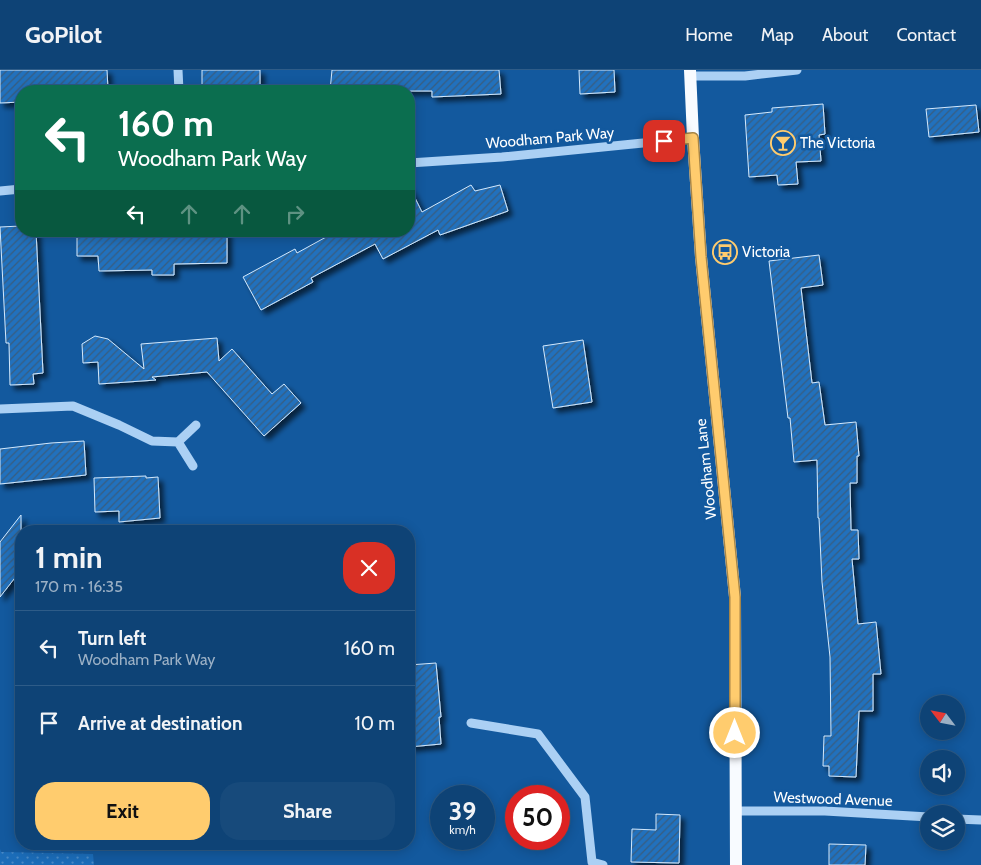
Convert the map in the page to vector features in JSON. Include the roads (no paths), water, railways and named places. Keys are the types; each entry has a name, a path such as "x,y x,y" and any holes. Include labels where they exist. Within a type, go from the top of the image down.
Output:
{"main road":[{"name":"Woodham Lane","path":"691,73 693,138 701,257 735,597 736,865"}],"street":[{"path":"178,70 179,85"},
{"path":"691,73 745,76 797,70"},
{"name":"Woodham Park Way","path":"415,163 502,157 693,138"},
{"path":"0,191 15,190"},
{"path":"0,409 73,406 152,441 178,442 196,425"},
{"path":"178,442 194,466"},
{"path":"471,722 538,734 585,797 592,862 603,865"},
{"name":"Westwood Avenue","path":"736,811 825,811 920,816"},
{"path":"965,819 981,820"}],"place":[{"name":"The Victoria","path":"783,143"},
{"name":"Victoria","path":"725,252"}]}
